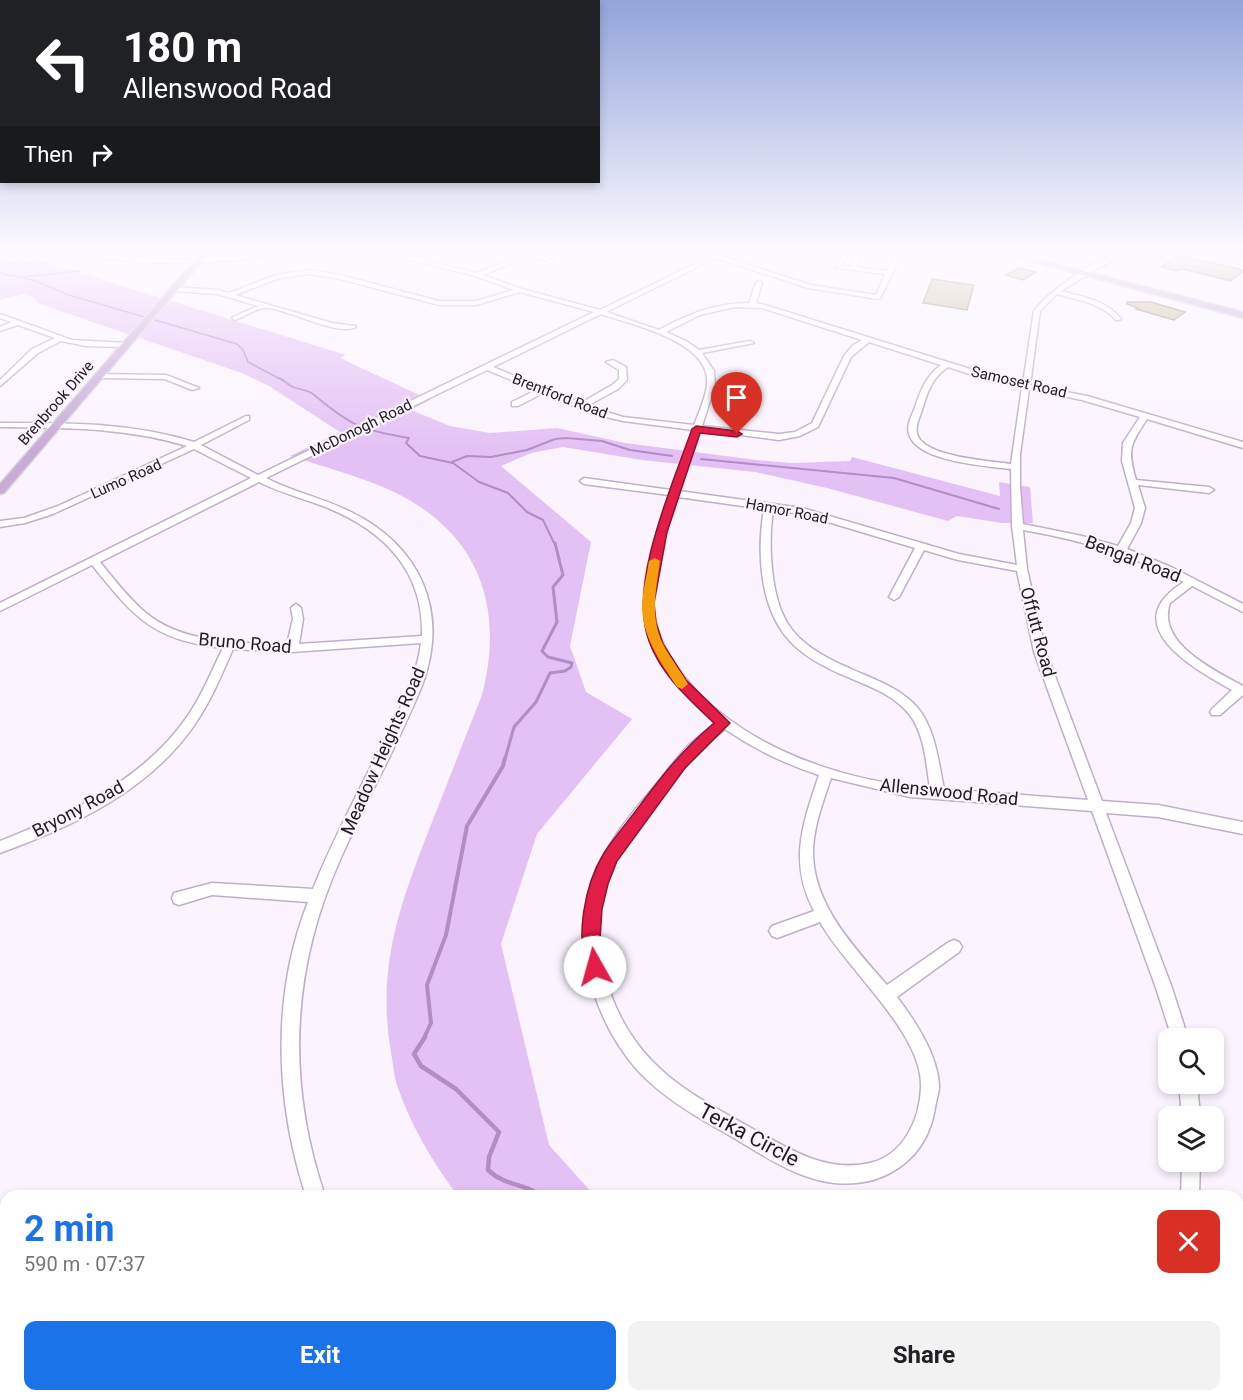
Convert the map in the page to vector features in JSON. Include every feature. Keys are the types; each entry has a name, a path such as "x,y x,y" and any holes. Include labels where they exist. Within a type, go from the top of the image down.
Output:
{"main road":[{"name":"Brenbrook Drive","path":"0,491 149,317"}],"street":[{"path":"4,317 86,344 126,345"},
{"path":"306,317 331,325 353,327"},
{"name":"McDonogh Road","path":"0,607 354,431 590,317"},
{"path":"617,317 684,342 698,352 750,343"},
{"name":"Samoset Road","path":"660,332 690,317"},
{"name":"Samoset Road","path":"801,317 997,380 1077,396 1243,445"},
{"name":"Offutt Road","path":"1035,317 1015,467 1017,526 1022,569 1040,652 1177,1028"},
{"path":"0,329 19,322"},
{"path":"0,384 35,351 62,338"},
{"name":"Brentford Road","path":"487,367 581,406 630,420 770,437 797,435 811,429 818,420 848,356 868,339"},
{"name":"Allenswood Road","path":"698,352 706,363 712,378 662,532 650,583 648,603 650,623 656,644 681,683 723,723 777,753 826,772 881,786 938,794 1187,815 1243,828"},
{"path":"581,406 615,387 622,380 623,369 610,362"},
{"path":"947,364 932,374 926,383 912,426 914,437 925,447 942,454 1015,467"},
{"path":"99,376 166,377 195,388"},
{"path":"515,404 542,390"},
{"path":"1120,550 1136,522 1140,508 1126,461 1127,443 1145,416"},
{"name":"Lumo Road","path":"0,524 22,522 44,515 194,446 246,418"},
{"name":"Meadow Heights Road","path":"0,425 99,425 126,428 194,446 257,479 354,517 385,537 403,556 421,590 425,607 427,639 424,661 415,686 318,896 305,932 296,969 290,1043 292,1093 300,1137 314,1190"},
{"name":"Hamor Road","path":"584,481 812,513 973,561 1022,569"},
{"path":"1133,482 1209,490"},
{"path":"769,506 765,536 771,598 779,621 800,645 817,656 882,686 906,703 922,724 926,735 938,794"},
{"name":"Bengal Road","path":"1017,526 1074,536 1120,550 1243,608"},
{"path":"894,597 921,546"},
{"name":"Bruno Road","path":"93,560 137,612 149,622 180,635 230,644 292,648 427,639"},
{"path":"1191,582 1163,605 1163,625 1175,647 1188,658 1242,691 1216,712"},
{"path":"292,648 298,619 296,608"},
{"name":"Bryony Road","path":"0,847 48,828 94,805 147,768 187,727 198,710 230,644"},
{"name":"Terka Circle","path":"723,723 692,750 673,772 610,858 599,884 593,909 591,939 595,967 604,1000 619,1031 663,1083 689,1102 794,1162 846,1175 869,1173 889,1166 905,1154 918,1138 926,1118 929,1095 927,1069 921,1048 910,1027 848,953 821,915 808,879 806,843 826,772"},
{"path":"179,898 212,889 318,896"},
{"path":"777,931 821,915"},
{"path":"885,996 954,947"},
{"path":"1190,1190 1191,1172"}],"shaded area":[{"path":"79,317 224,317 346,355 340,358 430,400 411,410 450,426 490,433 557,428 625,443 792,463 850,461 852,457 1000,496 999,482 1030,487 1033,523 1002,523 957,516 948,521 827,488 755,472 642,460 563,447 531,453 501,466 591,542 570,646 586,692 632,719 537,834 501,944 549,1145 590,1190 454,1190 416,1131 395,1075 387,1020 389,962 394,934 410,879 482,695 488,663 490,632 487,603 478,576 465,551 447,529 423,509 382,487 290,456 340,432 269,386 242,373"}],"waterway":[{"path":"146,317 237,344 243,350 248,362 282,380"},
{"path":"279,378 294,387 311,392 356,425 409,438 406,443 420,456 453,463 479,482 508,493 527,512 543,520 555,545"},
{"path":"452,462 467,456 491,457 527,450 555,439 566,438 602,441 630,450 672,456"},
{"path":"701,459 894,478 999,509"},
{"path":"505,759 514,727 536,702 550,673 565,671 571,667 572,663 548,657 542,651 557,622 553,587 563,575 555,543"},
{"path":"424,1038 431,1023 427,985 446,935 467,826 503,766 505,758"},
{"path":"425,1037 414,1054 421,1066 456,1089 499,1132 489,1157 488,1170 502,1179 531,1190"}],"slow traffic":[{"path":"655,561 648,603 650,623 656,644 682,684"}],"route":[{"path":"595,967 591,939 593,909 599,884 610,858 680,764 692,750 723,723 681,683 656,644 650,623 648,603 650,583 662,532 696,429 737,434"}]}
